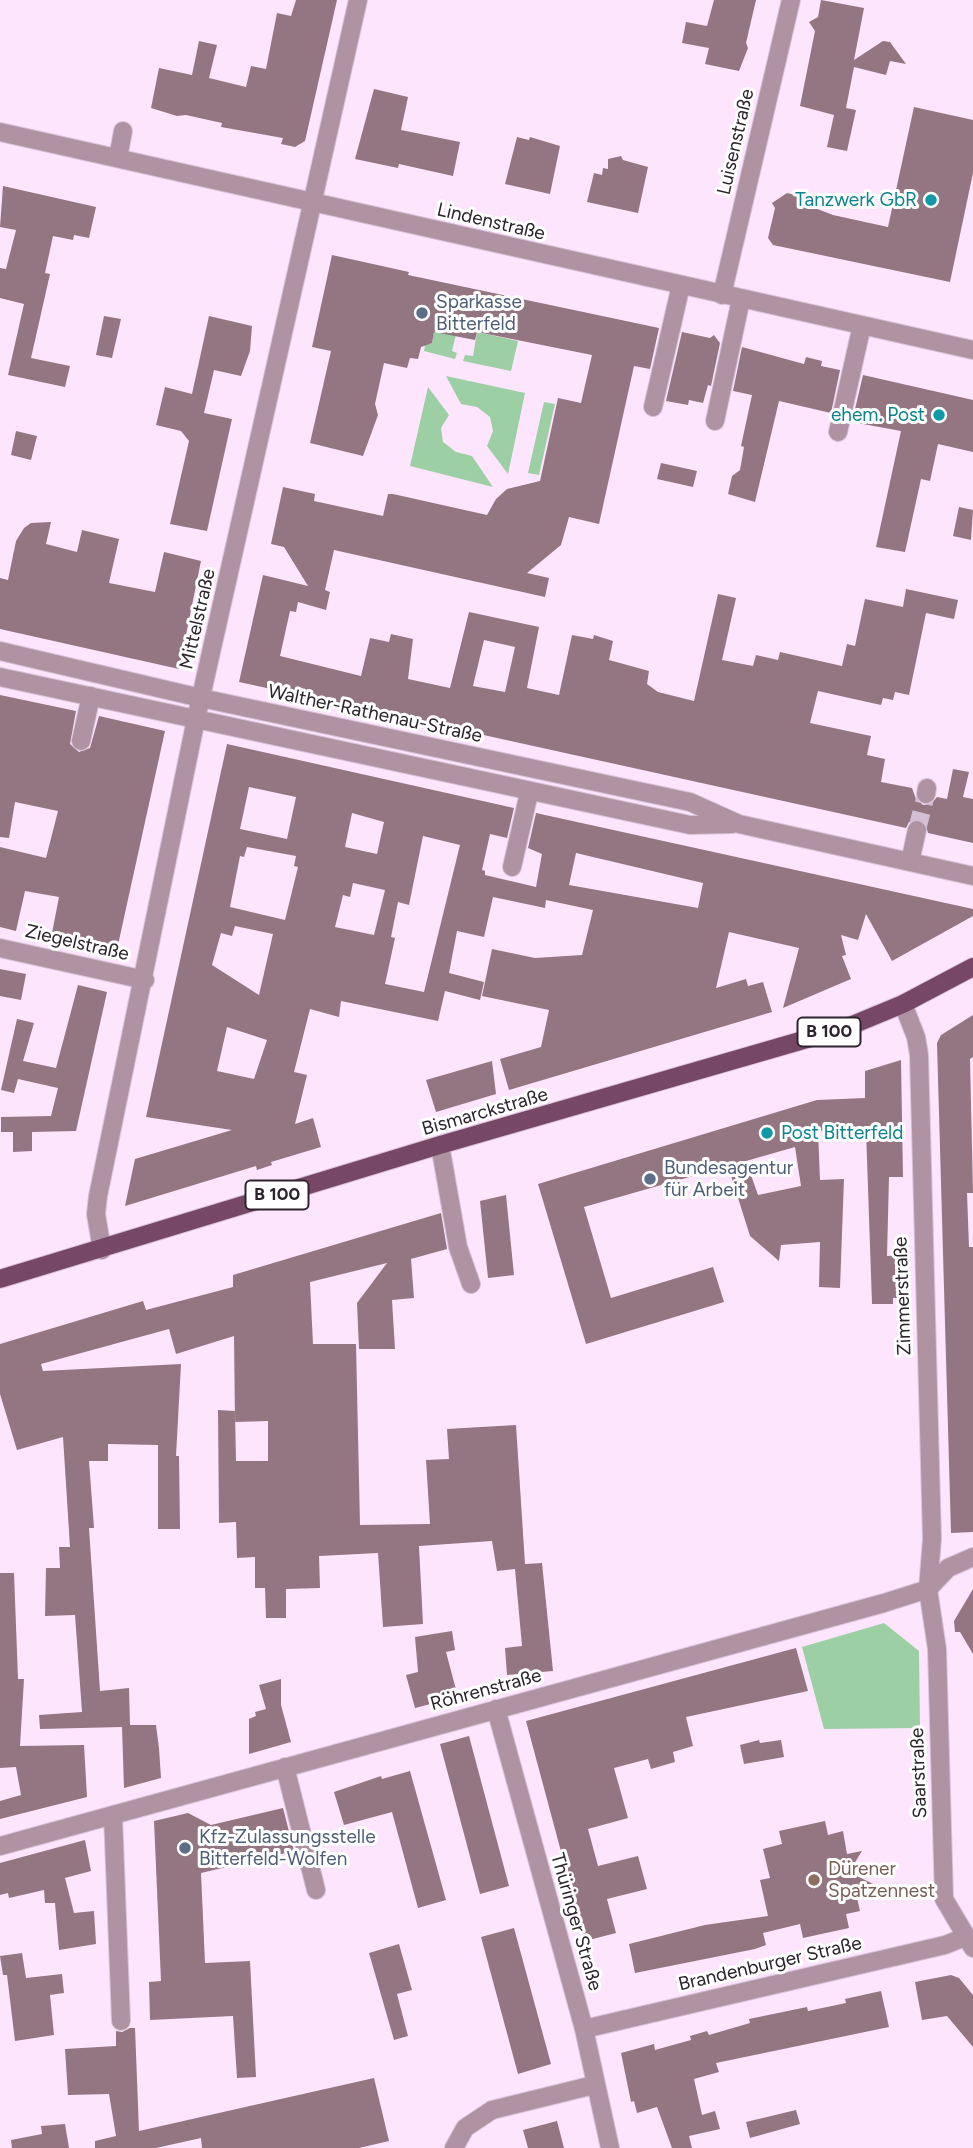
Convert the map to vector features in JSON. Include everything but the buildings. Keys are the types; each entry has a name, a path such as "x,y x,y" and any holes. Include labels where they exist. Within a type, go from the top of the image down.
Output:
{"main road":[{"name":"Bismarckstraße","path":"0,1279 103,1250 440,1145 845,1028 903,1004 973,967"}],"street":[{"name":"Mittelstraße","path":"103,1250 96,1214 98,1196 145,980 196,719 358,0"},
{"name":"Luisenstraße","path":"722,295 791,0"},
{"path":"118,158 124,131"},
{"name":"Lindenstraße","path":"0,132 973,350"},
{"path":"653,407 681,285"},
{"path":"715,421 741,299"},
{"path":"838,432 862,325"},
{"name":"Walther-Rathenau-Straße","path":"0,651 201,698 690,802 739,824 973,876"},
{"name":"Walther-Rathenau-Straße","path":"0,677 529,793 690,825 739,824"},
{"path":"81,741 91,696"},
{"path":"512,867 529,793"},
{"path":"910,862 917,830"},
{"name":"Ziegelstraße","path":"0,947 145,980"},
{"name":"Zimmerstraße","path":"903,1004 916,1037 919,1055 932,1539 928,1589"},
{"path":"440,1145 457,1247 471,1284"},
{"name":"Röhrenstraße","path":"0,1846 928,1589 948,1568 973,1557"},
{"name":"Saarstraße","path":"928,1589 937,1649 944,1899 969,1943"},
{"name":"Thüringer Straße","path":"496,1709 584,2029 610,2148"},
{"path":"285,1768 316,1890"},
{"path":"113,1815 121,2021"},
{"name":"Brandenburger Straße","path":"584,2029 945,1945 969,1943"},
{"path":"454,2148 465,2128 492,2110 594,2084"}],"green space":[{"path":"435,325 457,330 452,351 457,353 455,359 424,351 425,345 432,343"},
{"path":"477,332 518,341 511,371 463,361 465,355 473,356"},
{"path":"446,376 525,393 508,474 487,446 493,431 490,417 477,407 461,404"},
{"path":"428,387 449,415 441,428 443,442 456,452 472,456 493,487 410,466"},
{"path":"544,402 555,404 539,475 528,473"},
{"path":"884,1623 919,1651 920,1728 824,1729 802,1647"}],"tunnel":[{"path":"917,830 926,794"}],"place":[{"name":"Tanzwerk GbR","path":"931,200"},
{"name":"Sparkasse Bitterfeld","path":"422,313"},
{"name":"ehem. Post","path":"939,415"},
{"name":"Post Bitterfeld","path":"767,1133"},
{"name":"Bundesagentur für Arbeit","path":"650,1179"},
{"name":"Kfz-Zulassungsstelle Bitterfeld-Wolfen","path":"185,1848"},
{"name":"Dürener Spatzennest","path":"814,1880"}]}
